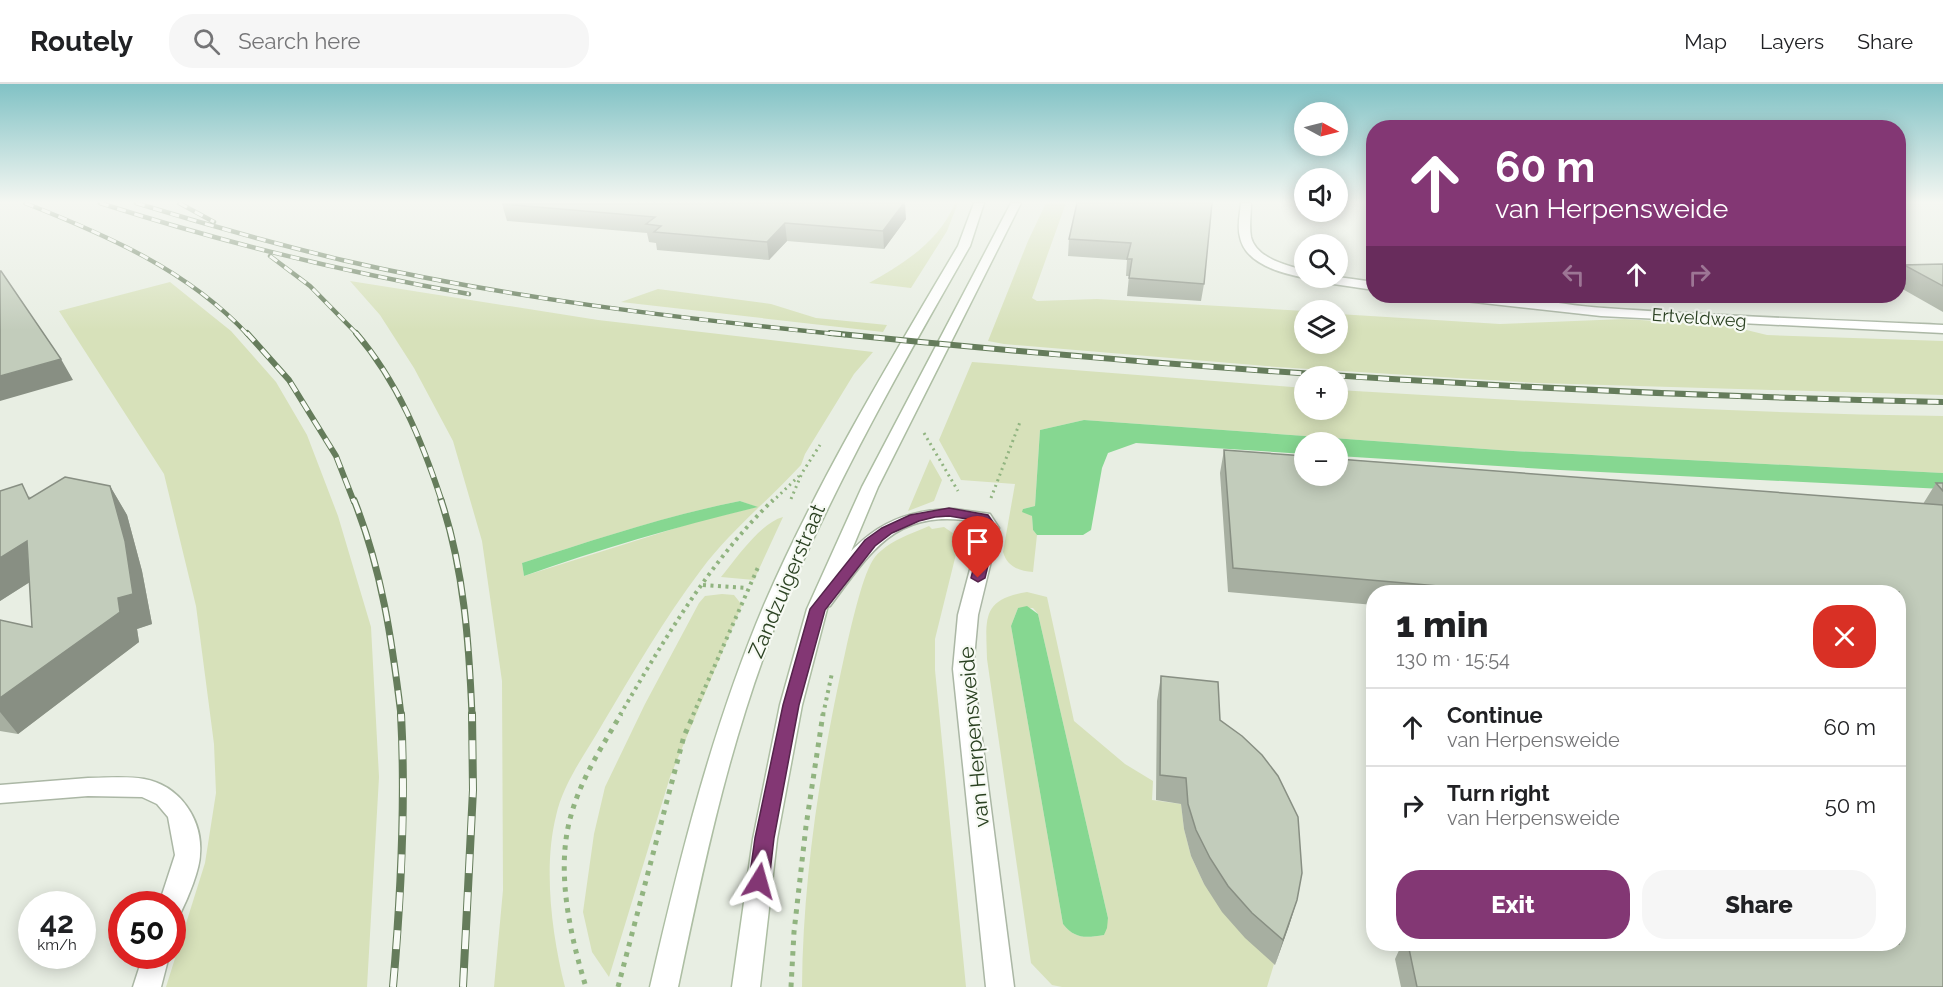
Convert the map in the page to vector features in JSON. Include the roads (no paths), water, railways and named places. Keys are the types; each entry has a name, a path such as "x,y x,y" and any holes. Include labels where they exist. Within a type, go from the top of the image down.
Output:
{"main road":[{"name":"Zandzuigerstraat","path":"664,987 696,842 736,704 774,604 829,486 964,245"},
{"name":"Zandzuigerstraat","path":"746,987 765,838 791,705 817,609 870,487 994,245"},
{"path":"1248,245 1263,258 1294,271"},
{"path":"1348,282 1366,285"},
{"name":"Ertveldweg","path":"1519,303 1601,312 1709,319 1943,328"},
{"name":"van Herpensweide","path":"817,609 870,543 887,531 914,518 949,512 984,518 990,528 968,615 963,669 1000,987"},
{"path":"0,794 88,787 144,788 165,797 179,813 185,831 188,855 176,891"},
{"path":"147,987 152,969"}],"railway":[{"path":"121,245 172,273 199,291 248,335"},
{"path":"245,245 376,276 469,294"},
{"path":"283,245 404,273 529,296 655,314 845,335"},
{"path":"270,256 310,286 358,335"},
{"path":"247,333 289,380 336,456 354,502"},
{"path":"356,333 384,372 407,413 442,502"},
{"path":"830,333 1108,359 1386,379 1664,393 1943,402"},
{"path":"354,500 372,553 385,606 401,715"},
{"path":"441,500 455,553 464,607 472,715"},
{"path":"393,987 402,850 401,714"},
{"path":"463,987 473,790 472,714"}]}
